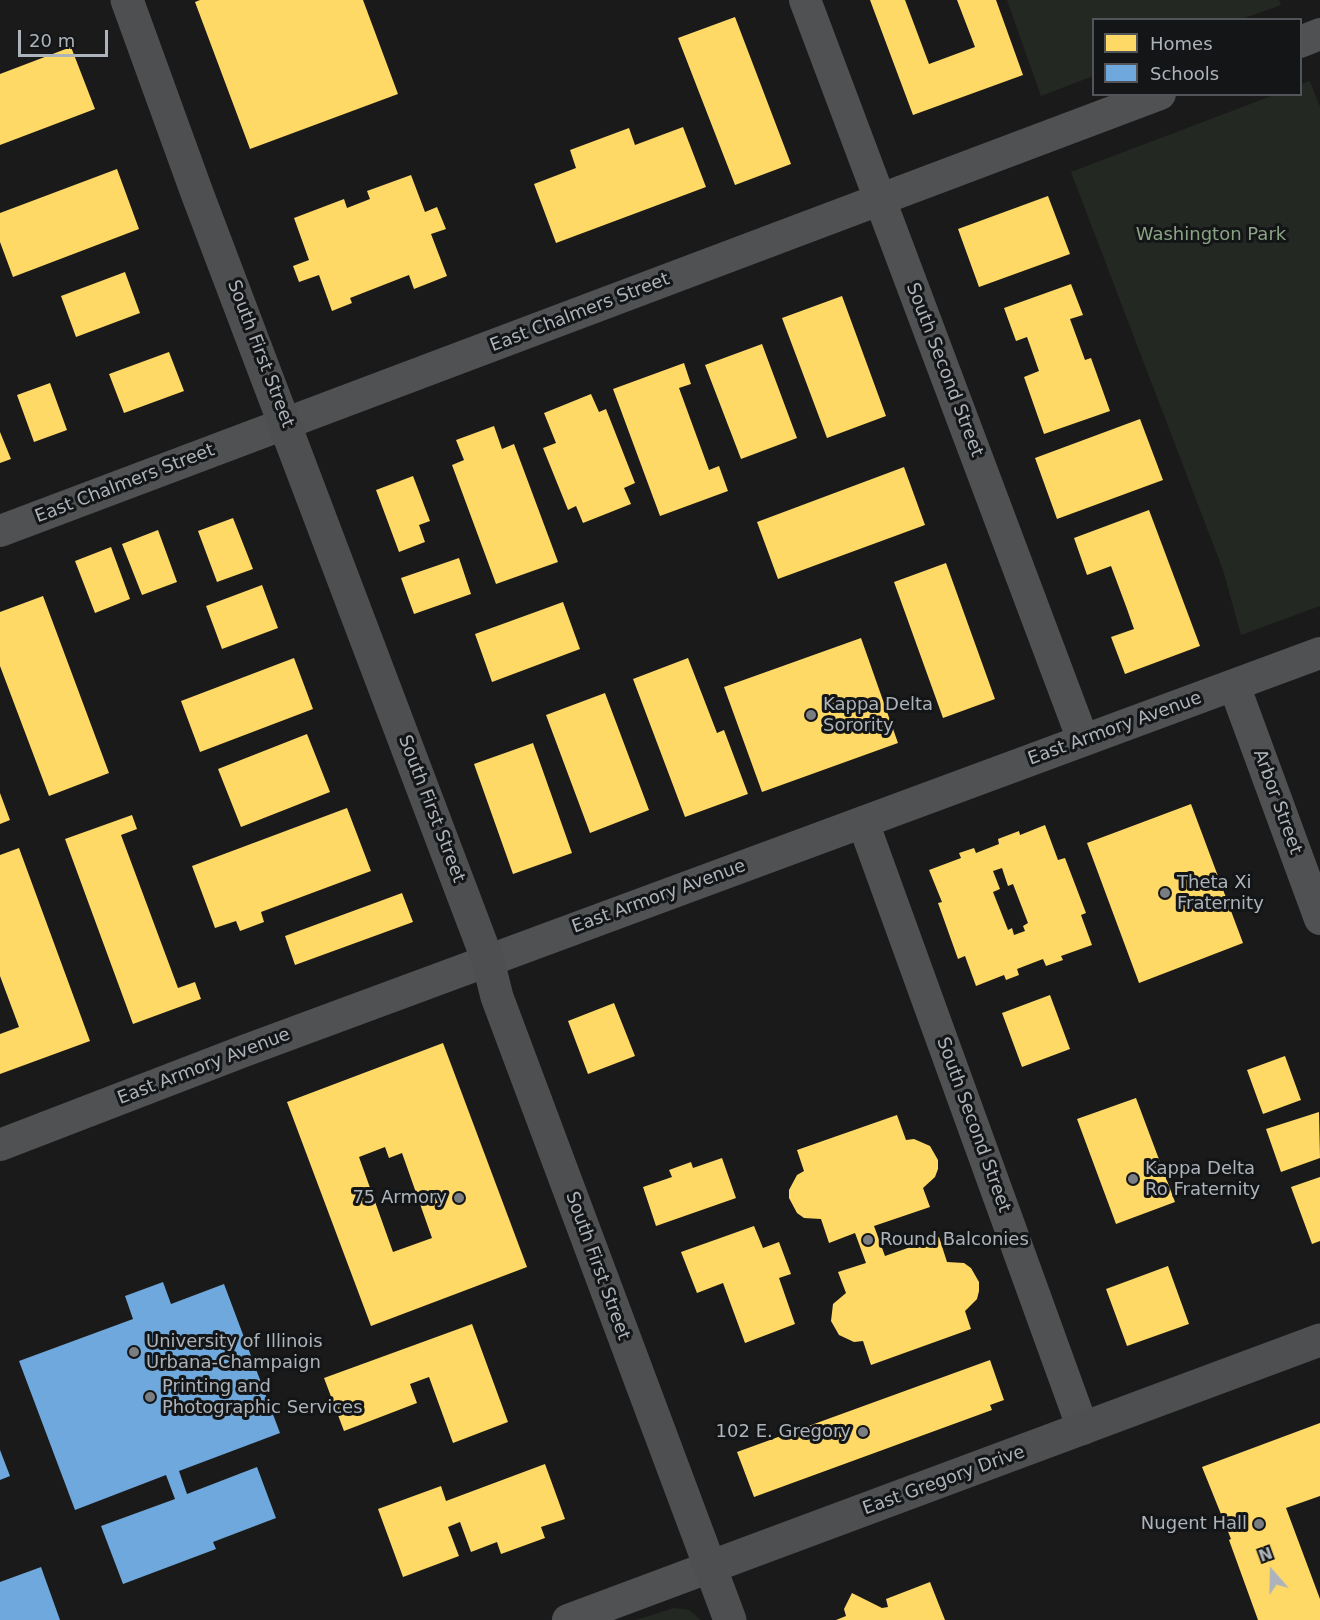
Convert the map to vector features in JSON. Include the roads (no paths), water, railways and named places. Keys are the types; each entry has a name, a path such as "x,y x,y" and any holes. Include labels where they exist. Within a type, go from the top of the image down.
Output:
{"street":[{"name":"South First Street","path":"127,0 197,193 488,961 497,997 730,1620"},
{"name":"South Second Street","path":"805,0 1083,741"},
{"path":"1302,41 1320,34"},
{"name":"East Chalmers Street","path":"0,531 1155,96"},
{"name":"East Armory Avenue","path":"0,1145 488,961 1320,653"},
{"name":"Arbor Street","path":"1234,685 1320,919"},
{"name":"South Second Street","path":"863,822 1083,1429"},
{"name":"East Gregory Drive","path":"568,1620 1320,1340"}],"place":[{"name":"Kappa Delta Sorority","path":"811,715"},
{"name":"Theta Xi Fraternity","path":"1165,893"},
{"name":"Kappa Delta Ro Fraternity","path":"1133,1179"},
{"name":"75 Armory","path":"459,1198"},
{"name":"Round Balconies","path":"868,1240"},
{"name":"University of Illinois Urbana-Champaign","path":"134,1352"},
{"name":"Printing and Photographic Services","path":"150,1397"},
{"name":"102 E. Gregory","path":"863,1432"},
{"name":"Nugent Hall","path":"1259,1524"}],"park label":[{"name":"Washington Park","path":"1211,235"}]}
